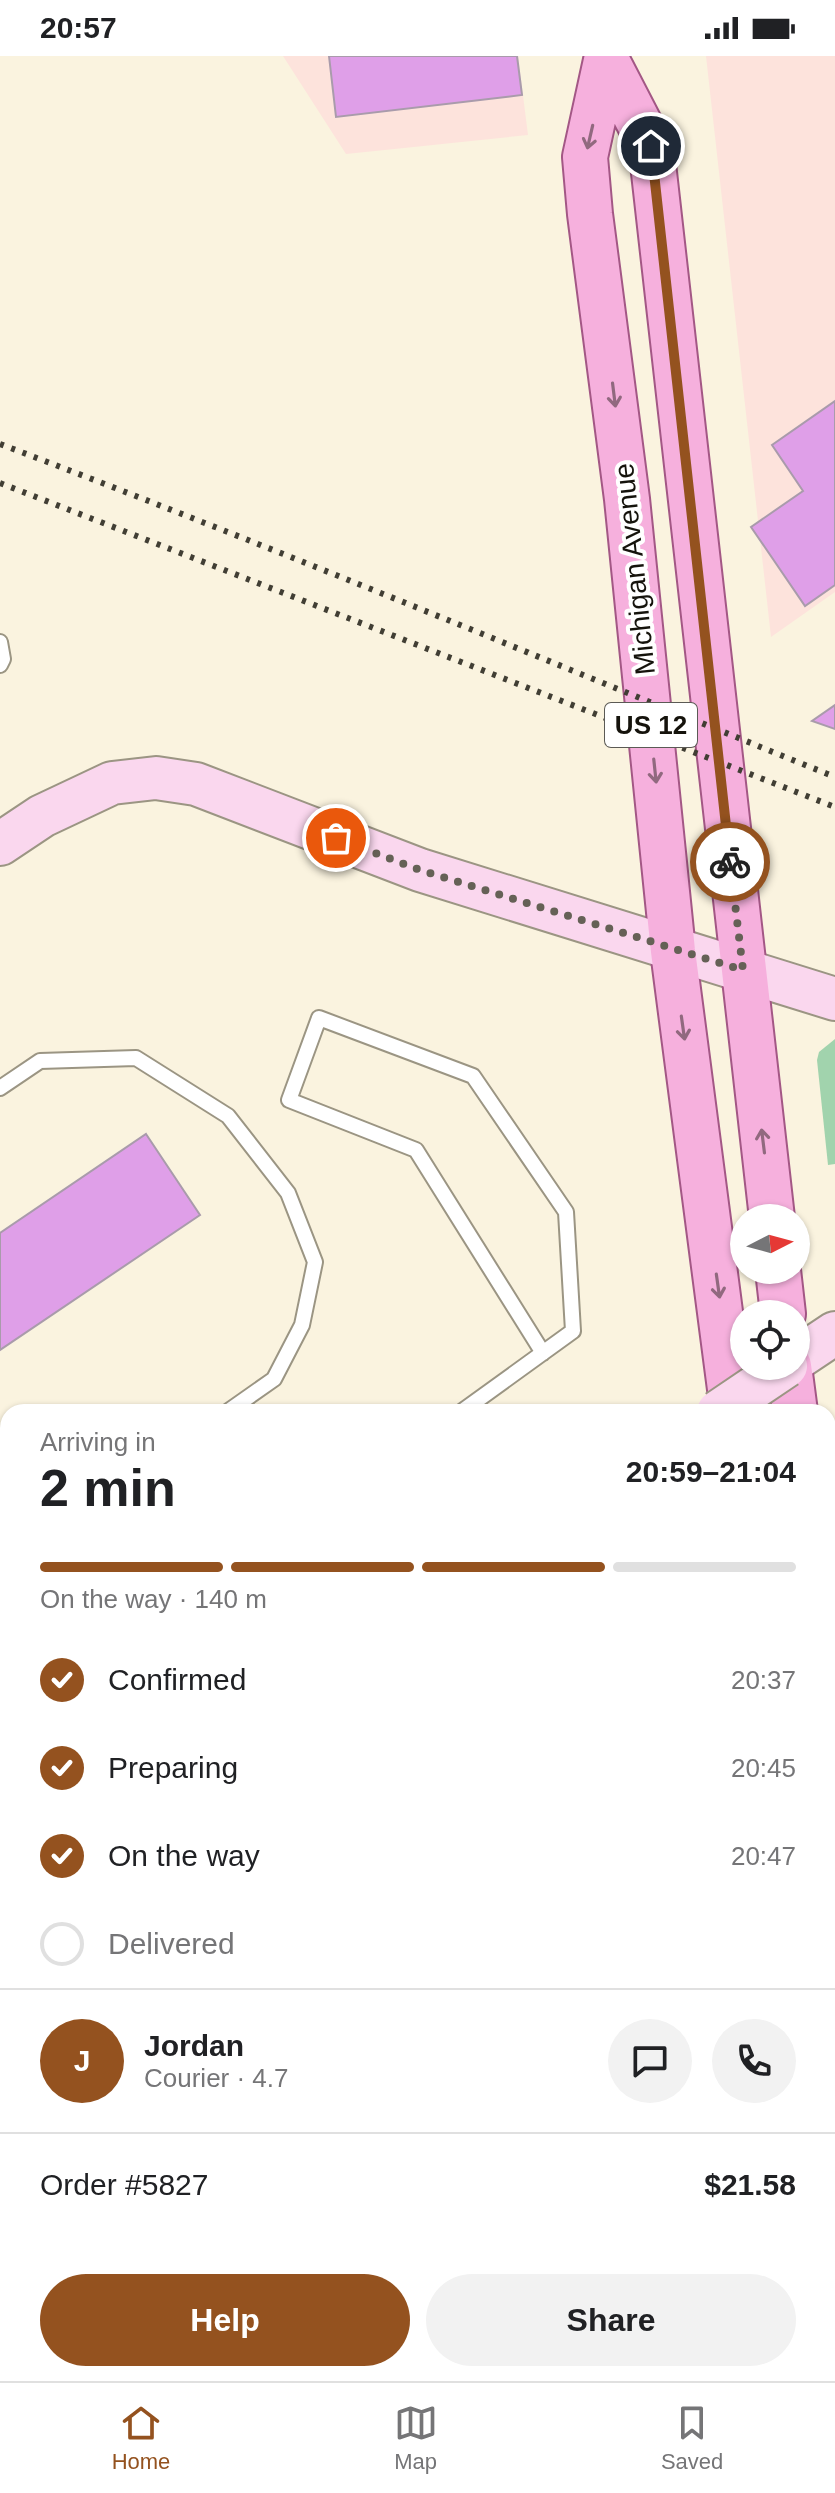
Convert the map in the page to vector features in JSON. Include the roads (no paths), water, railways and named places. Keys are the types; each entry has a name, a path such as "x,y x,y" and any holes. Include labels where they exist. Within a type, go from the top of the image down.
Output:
{"main road":[{"name":"Michigan Avenue","path":"607,58 585,157 627,499 673,951 732,1404"},
{"name":"Michigan Avenue","path":"607,58 651,146 770,1204"},
{"path":"790,1380 794,1404"}],"street":[{"path":"0,844 42,816 112,783 156,778 196,784 420,870 835,999"},
{"path":"810,1350 835,1333"},
{"path":"730,1404 767,1380"}],"lane":[{"path":"0,642 3,659 0,665"},
{"path":"472,1404 543,1353 573,1331 566,1212 473,1076 319,1018 289,1100 416,1150 543,1353"},
{"path":"0,1088 40,1061 136,1058 228,1116 288,1193 315,1262 302,1325 274,1379 238,1404"}],"railway":[{"path":"0,444 314,566 835,777"},
{"path":"0,483 835,807"}]}
